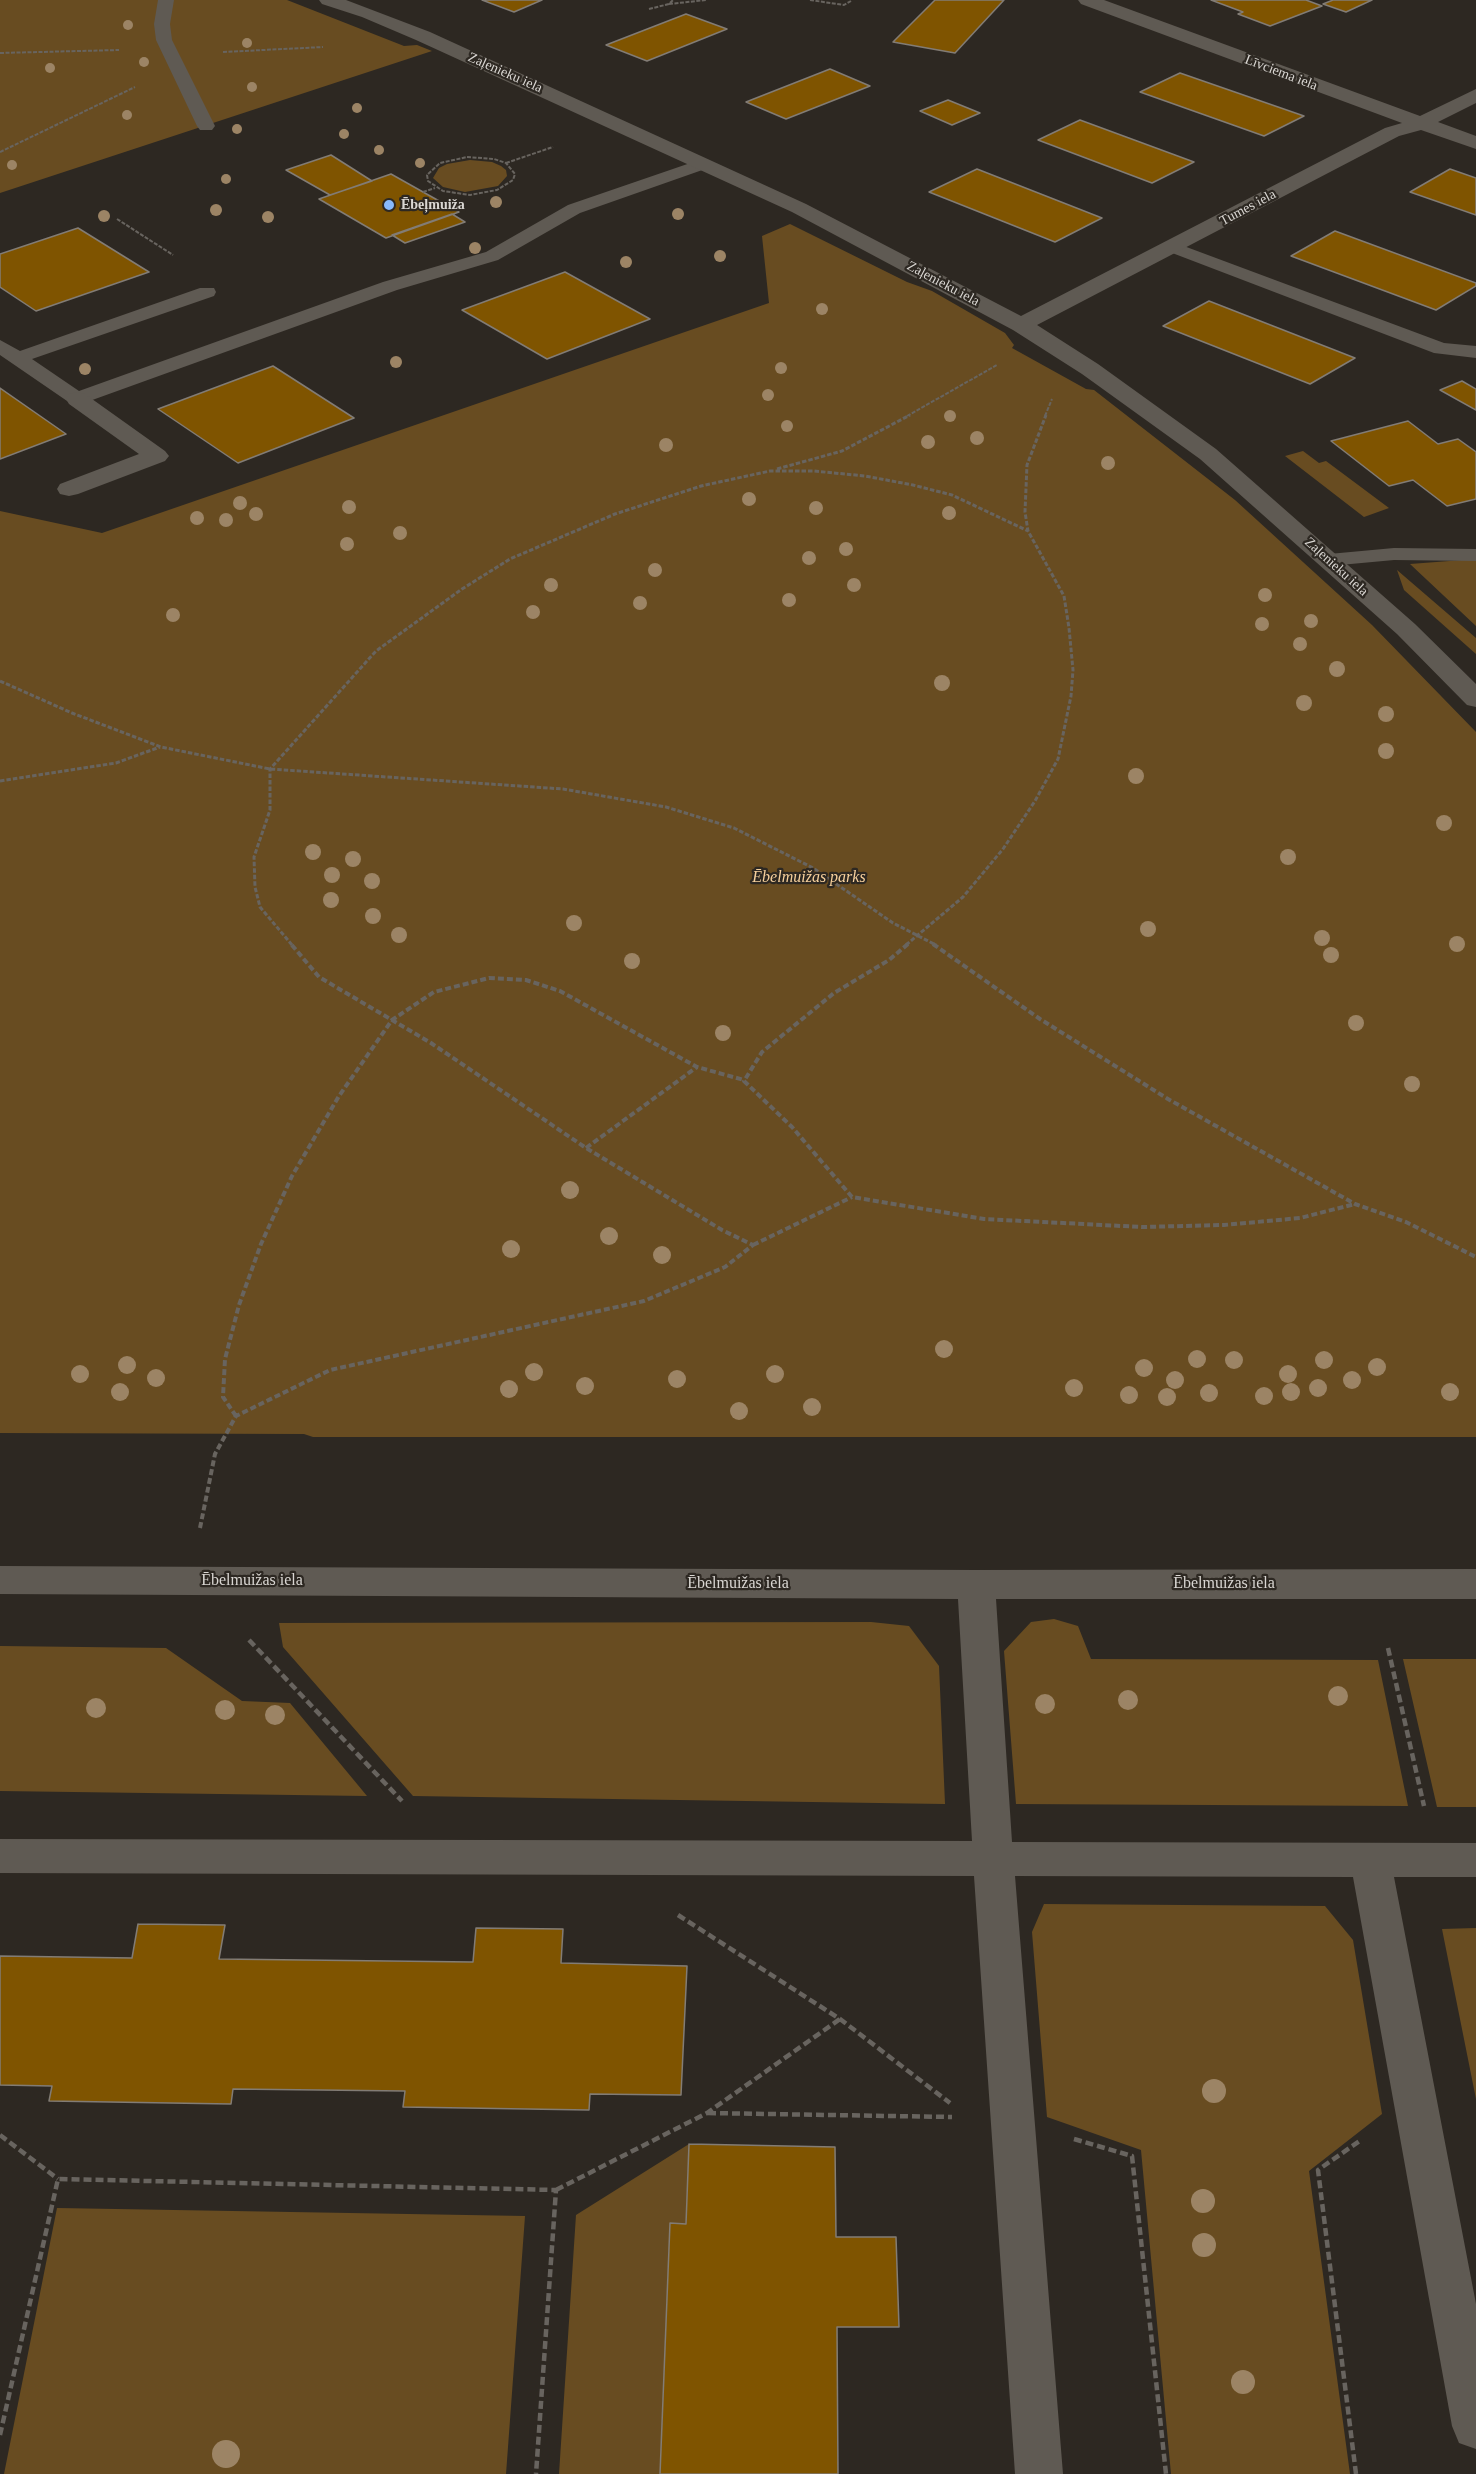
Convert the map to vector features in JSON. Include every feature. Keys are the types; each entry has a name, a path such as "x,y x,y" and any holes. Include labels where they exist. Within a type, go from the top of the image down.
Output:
{"street":[{"name":"Zaļenieku iela","path":"328,0 414,32 799,208 1021,325 1090,369 1208,454 1406,629 1476,699"},
{"name":"Līvciema iela","path":"1088,0 1419,124 1476,143"},
{"name":"Tumes iela","path":"1021,325 1173,248 1392,132 1419,124 1476,95"},
{"path":"69,489 157,456 77,399"},
{"name":"Ēbelmuižas iela","path":"0,1580 976,1585 1476,1584"},
{"path":"976,1585 1039,2474"},
{"path":"0,1856 1476,1860"},
{"path":"1370,1860 1476,2426"}],"lane":[{"path":"166,0 162,24 164,40 206,126"},
{"path":"0,346 77,399 390,286 492,256 574,209 702,164"},
{"path":"1173,248 1441,349 1476,352"},
{"path":"18,358 207,292"},
{"path":"1329,560 1394,554 1476,555"}],"path":[{"path":"669,4 673,0"},
{"path":"649,9 669,4 706,0"},
{"path":"810,0 844,5 851,1"},
{"path":"0,52 169,49 214,53 326,47"},
{"path":"0,152 177,67"},
{"path":"423,192 435,188 456,194 484,194 507,186 515,174 513,168 506,163 494,159 474,157 452,159 440,163 427,175 428,181 435,188"},
{"path":"753,1245 722,1230 586,1148 430,1043 319,976 260,907 255,887 254,857 270,810 270,769 376,651 462,589 510,559 615,514 701,486 770,471 842,451 1005,362"},
{"path":"744,1081 762,1052 834,993 890,960 963,897 1003,849 1035,801 1058,759 1071,696 1073,670 1069,628 1064,596 1028,531 1025,512 1027,465 1049,404 1057,389 1090,369"},
{"path":"770,471 814,471 865,476 914,485 952,495 1028,531"},
{"path":"0,681 72,714 161,747 270,769 563,789 666,807 744,833 813,868 894,923 941,948 1040,1019 1168,1099 1355,1204 1406,1222 1476,1257"},
{"path":"0,781 116,763 161,747"},
{"path":"236,1416 223,1397 225,1359 239,1305 261,1244 292,1176 339,1096 392,1020 434,992 489,978 526,980 560,991 697,1067 744,1081 792,1127 852,1197"},
{"path":"586,1148 697,1067"},
{"path":"215,1455 236,1416 330,1370 644,1301 725,1267 753,1245 852,1197 984,1219 1142,1227 1224,1225 1300,1218 1355,1204"},
{"path":"249,1640 410,1809"},
{"path":"1388,1648 1425,1808"},
{"path":"675,1914 840,2019 959,2110"},
{"path":"0,2135 58,2179 556,2190 707,2113 840,2019"},
{"path":"707,2113 956,2117"},
{"path":"1013,2120 1132,2156 1166,2474"},
{"path":"1356,2474 1318,2170 1360,2140 1420,2126"},
{"path":"0,2435 58,2179"},
{"path":"536,2474 556,2190"}],"green space":[{"path":"0,0 287,0 404,46 417,45 432,51 0,193"},
{"path":"470,160 492,162 506,170 507,176 498,186 465,192 443,187 433,178 439,168 447,164"},
{"name":"Ēbelmuižas parks","path":"790,224 907,282 932,291 1005,333 1014,345 1012,348 1086,389 1094,390 1235,500 1372,625 1476,732 1476,1437 313,1437 304,1434 0,1433 0,511 102,533 769,303 762,236"},
{"path":"1303,451 1319,463 1326,461 1389,508 1364,517 1285,456"},
{"path":"1476,559 1476,626 1410,564"},
{"path":"1397,570 1476,638 1476,654 1404,590"},
{"path":"1054,1619 1078,1626 1091,1659 1378,1660 1408,1806 1016,1804 1004,1651 1031,1622"},
{"path":"871,1622 909,1626 939,1666 945,1804 413,1796 283,1647 279,1623"},
{"path":"0,1646 166,1648 242,1701 290,1703 367,1796 0,1791"},
{"path":"1403,1659 1476,1659 1476,1807 1437,1807"},
{"path":"1044,1904 1325,1906 1353,1940 1382,2114 1309,2171 1350,2474 1171,2474 1141,2150 1047,2117 1032,1932"},
{"path":"1476,1928 1476,2099 1442,1929"},
{"path":"689,2144 686,2224 670,2224 660,2474 559,2474 576,2215"},
{"path":"57,2208 525,2216 506,2474 4,2474"}],"building":[{"path":"482,0 542,0 514,12"},
{"path":"935,0 1004,0 955,53 893,42"},
{"path":"1211,0 1306,0 1322,6 1270,26 1238,14 1243,12"},
{"path":"1333,0 1372,0 1346,12 1323,4"},
{"path":"686,14 727,29 647,61 606,45"},
{"path":"830,69 870,86 786,119 746,102"},
{"path":"1180,73 1304,116 1264,136 1140,92"},
{"path":"948,100 980,113 952,125 920,111"},
{"path":"1080,120 1194,162 1152,183 1038,140"},
{"path":"331,155 372,181 330,195 286,170"},
{"path":"977,169 1102,218 1055,242 929,192"},
{"path":"1450,169 1476,178 1476,215 1410,192"},
{"name":"Ēbeļmuiža","path":"391,174 459,212 386,238 319,199"},
{"path":"452,214 465,222 405,243 392,235"},
{"path":"78,228 149,272 36,311 0,287 0,254"},
{"path":"1335,231 1476,283 1476,286 1436,310 1291,256"},
{"path":"565,272 650,319 547,359 462,310"},
{"path":"1209,301 1355,358 1310,384 1163,326"},
{"path":"273,366 354,418 238,463 158,409"},
{"path":"1462,381 1476,389 1476,410 1440,390"},
{"path":"0,388 66,434 0,459"},
{"path":"1408,421 1438,444 1458,439 1476,452 1476,499 1447,506 1413,480 1389,486 1331,441"},
{"path":"138,1924 225,1925 219,1959 473,1962 476,1928 563,1929 561,1963 687,1966 681,2095 590,2094 589,2110 403,2107 405,2091 233,2089 231,2104 49,2101 52,2086 0,2085 0,1956 132,1958"},
{"path":"689,2144 835,2147 836,2237 896,2237 899,2327 837,2327 838,2474 660,2474 670,2223 686,2224"}],"place":[{"name":"Ēbeļmuiža","path":"389,205"}]}
